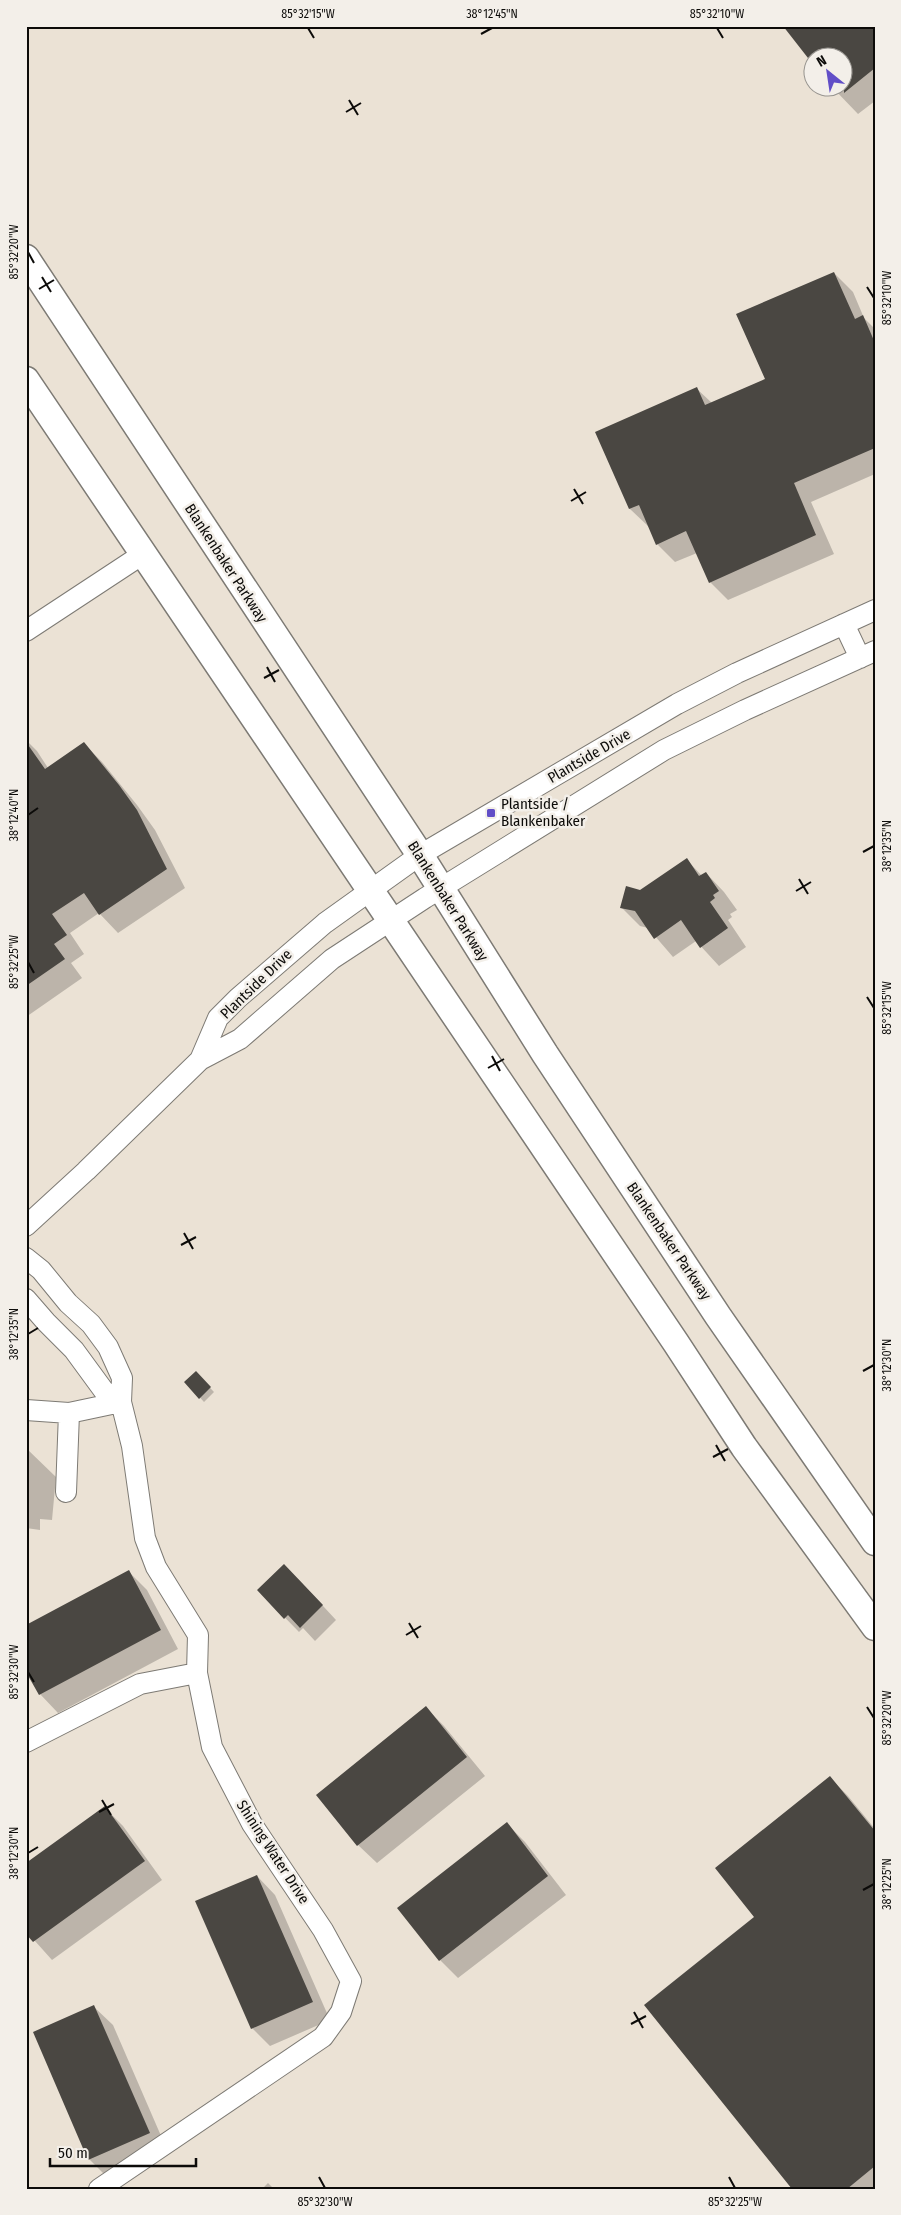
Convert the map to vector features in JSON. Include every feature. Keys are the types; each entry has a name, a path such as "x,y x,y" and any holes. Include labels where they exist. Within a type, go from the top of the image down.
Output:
{"main road":[{"name":"Blankenbaker Parkway","path":"26,258 420,855 544,1054 680,1259 875,1542"},
{"path":"26,380 671,1334 744,1447 875,1627"}],"street":[{"path":"26,631 143,554"},
{"name":"Plantside Drive","path":"200,1060 218,1018 238,998 281,959 370,889 420,855 676,704 737,673 875,610"},
{"path":"844,624 867,655"},
{"name":"Plantside Drive","path":"26,1226 80,1178 200,1060 240,1039 332,959 440,888 664,750 745,710 867,655"},
{"name":"Shining Water Drive","path":"26,1258 41,1270 68,1302 91,1324 108,1347 122,1378 122,1402 132,1446 146,1538 156,1567 198,1635 197,1673 212,1747 252,1824 324,1930 351,1981 341,2012 324,2037 99,2189"},
{"path":"26,1299 74,1350 104,1391 122,1402"},
{"path":"26,1410 69,1413 122,1402"},
{"path":"66,1492 69,1413"},
{"path":"26,1742 140,1684 197,1673"}],"shaded area":[{"path":"26,26 875,26 875,2189 26,2189"}],"building":[{"path":"783,26 875,26 875,68 854,85 854,48 804,48 804,53"},
{"path":"834,272 855,319 863,315 875,343 875,448 794,483 816,535 709,583 686,531 656,545 639,505 629,509 595,432 697,387 705,405 765,379 736,314"},
{"path":"26,742 45,769 84,742 137,810 167,869 99,915 84,893 52,914 67,935 54,944 65,959 26,986"},
{"path":"687,858 699,876 706,872 719,891 713,895 715,898 710,902 728,928 700,948 681,920 654,939 635,911 620,908 626,886 640,890"},
{"path":"196,1371 211,1387 199,1399 184,1382"},
{"path":"284,1564 323,1605 300,1628 288,1615 284,1619 257,1590"},
{"path":"129,1570 161,1630 39,1695 26,1672 26,1625"},
{"path":"426,1706 467,1757 357,1846 316,1795"},
{"path":"830,1776 875,1831 875,2166 847,2189 792,2189 644,2005 754,1917 715,1868"},
{"path":"105,1806 145,1861 33,1942 26,1934 26,1863"},
{"path":"507,1822 548,1876 439,1961 397,1908"},
{"path":"257,1875 313,2002 251,2029 195,1901"},
{"path":"94,2005 150,2133 88,2160 33,2032"}],"place":[{"name":"Plantside / Blankenbaker","path":"491,813"}]}
